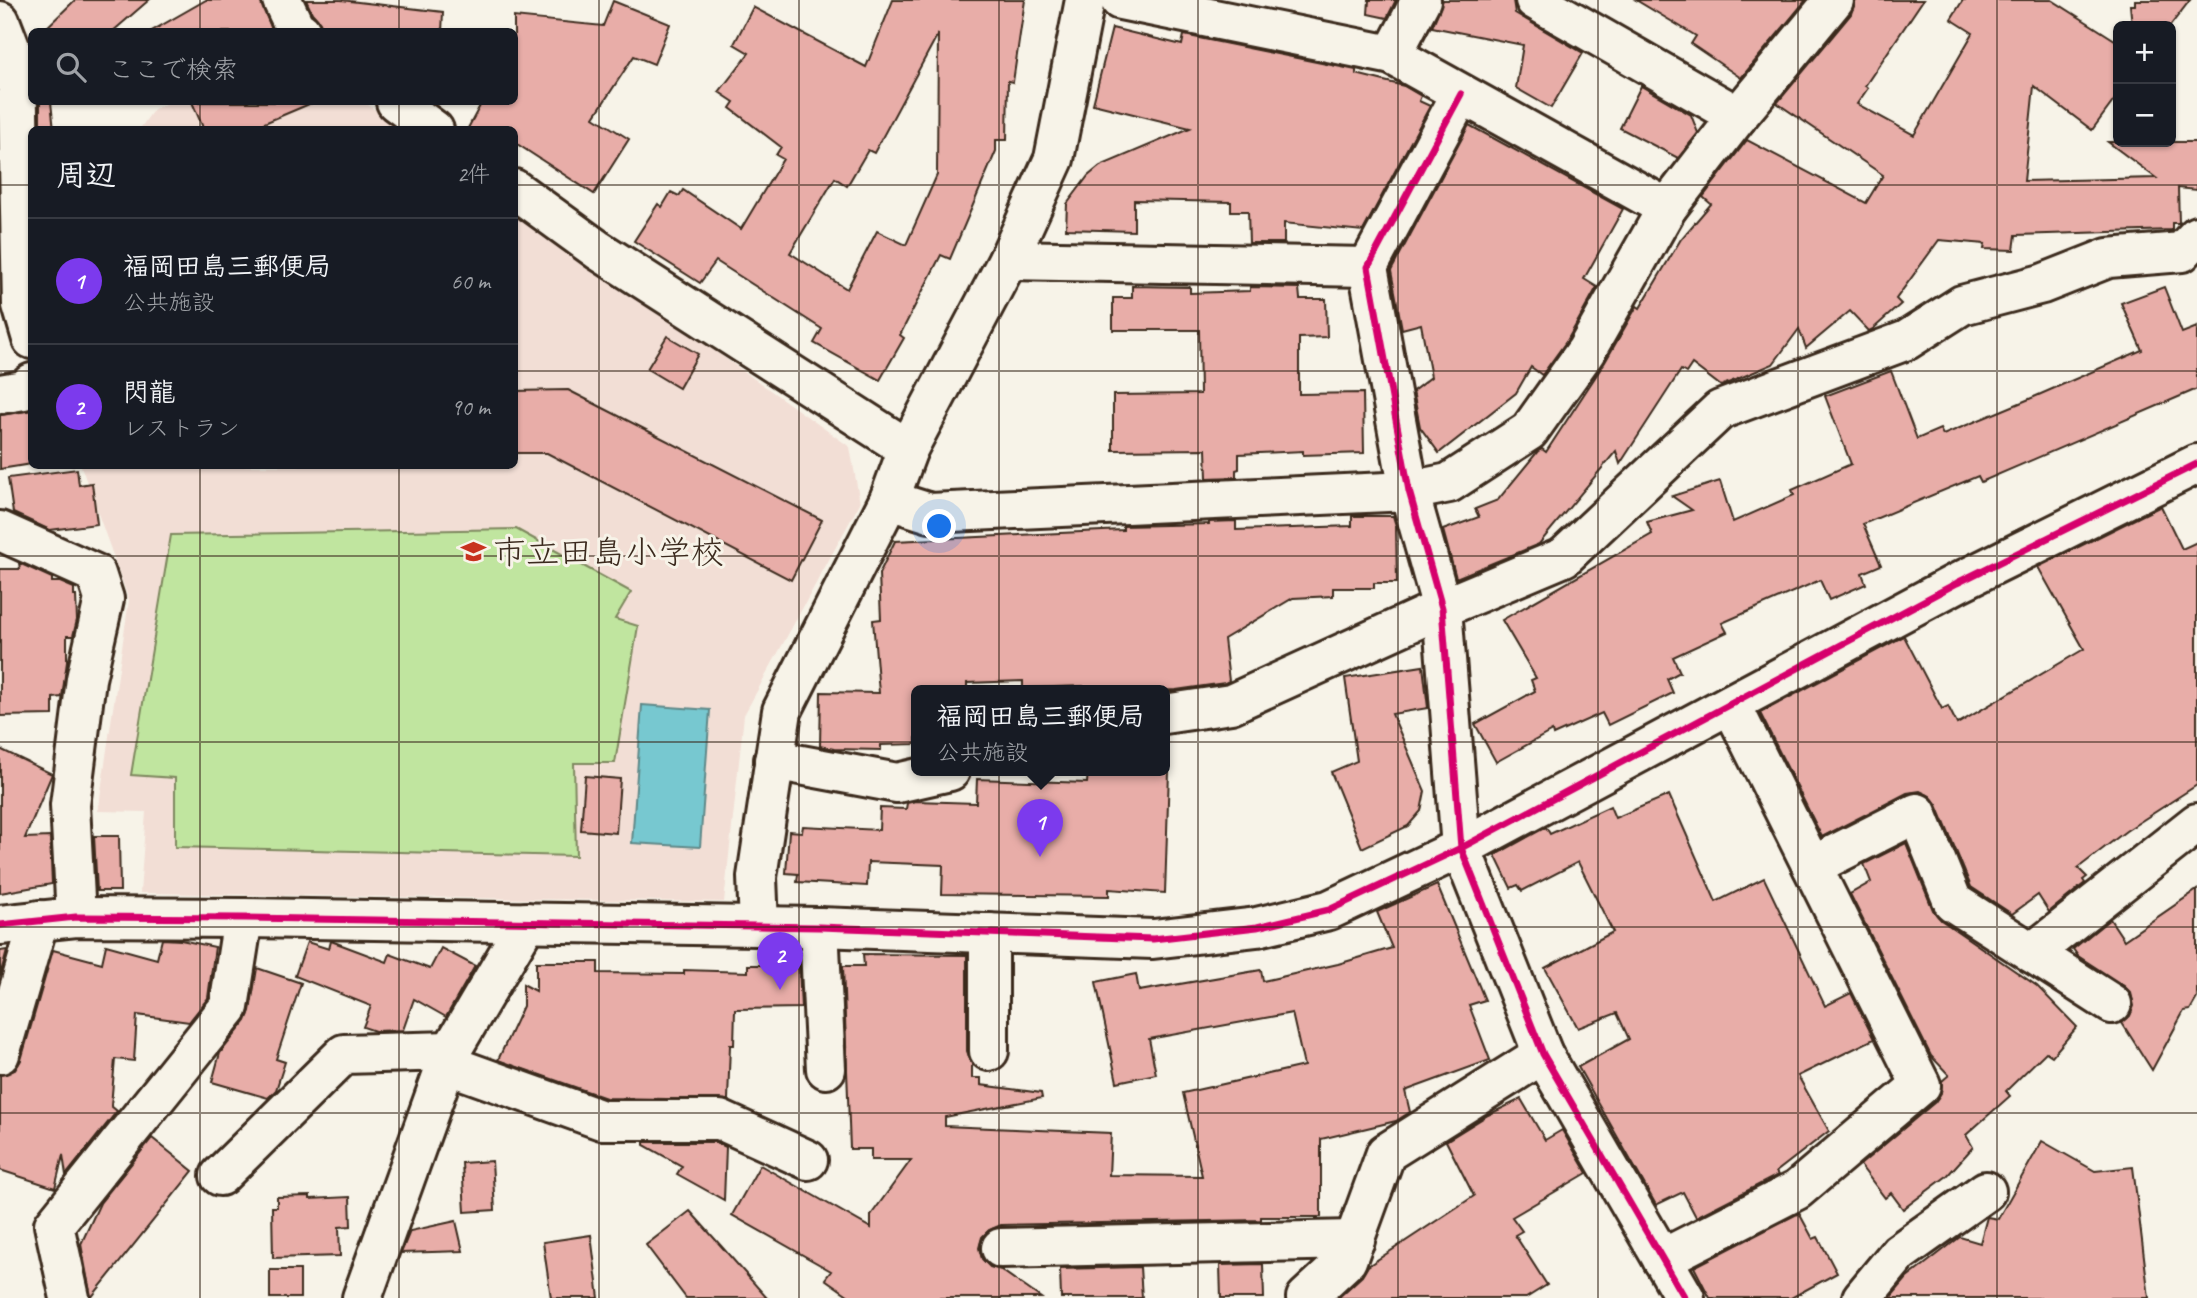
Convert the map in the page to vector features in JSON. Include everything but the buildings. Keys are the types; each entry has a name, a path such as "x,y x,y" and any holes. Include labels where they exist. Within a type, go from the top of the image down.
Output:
{"street":[{"path":"282,0 295,28"},
{"path":"759,926 757,877 782,710 889,500 908,449 1008,260 1054,159 1085,0"},
{"path":"1120,0 1392,55 1667,208"},
{"path":"1392,55 1421,0"},
{"path":"1535,0 1738,116"},
{"path":"889,500 930,513 1409,491 1449,483 1530,431 1586,351 1667,208 1738,116 1834,0"},
{"path":"0,21 17,65 22,304 28,326"},
{"path":"1461,94 1368,267 1409,491 1442,608 1461,848 1543,1054 1685,1298"},
{"path":"400,105 429,126"},
{"path":"518,192 598,250 908,449"},
{"path":"1170,713 1231,704 1442,608 1564,557 1720,410 1908,340 1962,304 2042,284 2108,258 2182,252 2197,236"},
{"path":"1008,260 1368,267"},
{"path":"0,394 24,390 28,386"},
{"path":"0,925 57,918 243,918 819,927 1153,939 1257,927 1329,911 1461,848 1957,583 2197,464"},
{"path":"0,531 96,574 104,599 86,679 57,918 0,1054"},
{"path":"1662,1259 1797,1190 1921,1085 1731,704"},
{"path":"774,760 897,783 928,776"},
{"path":"1812,866 1917,813 1953,902 2112,1004"},
{"path":"2032,953 2197,823"},
{"path":"70,1298 54,1225 229,1007 243,918"},
{"path":"362,1298 448,1058 527,922"},
{"path":"819,927 826,1069"},
{"path":"989,933 989,1051"},
{"path":"220,1176 344,1054 448,1058 602,1120 720,1120 808,1160"},
{"path":"1306,1298 1347,1260 1386,1153 1543,1054"},
{"path":"1862,1298 1899,1253 1986,1191"},
{"path":"1001,1248 1355,1240"}],"shaded area":[{"path":"163,105 368,105 399,126 142,126 154,109"},
{"name":"市立田島小学校","path":"518,211 850,447 860,503 744,715 724,902 140,893 146,812 98,811 129,600 82,469 518,469"}],"green space":[{"path":"516,529 631,592 615,619 638,626 615,763 574,763 576,856 175,847 175,778 131,775 171,535"}],"water":[{"path":"642,705 710,710 700,847 632,843"}],"cycle path":[{"path":"1461,94 1368,267 1409,491 1442,608 1461,848 1543,1054 1685,1298"},
{"path":"0,925 76,917 243,918 819,927 1153,939 1257,927 1329,910 1461,848 1957,583 2197,464"}],"place":[{"name":"市立田島小学校","path":"473,551"},
{"name":"福岡田島三郵便局","path":"1040,857"},
{"name":"閃龍","path":"780,990"}]}
